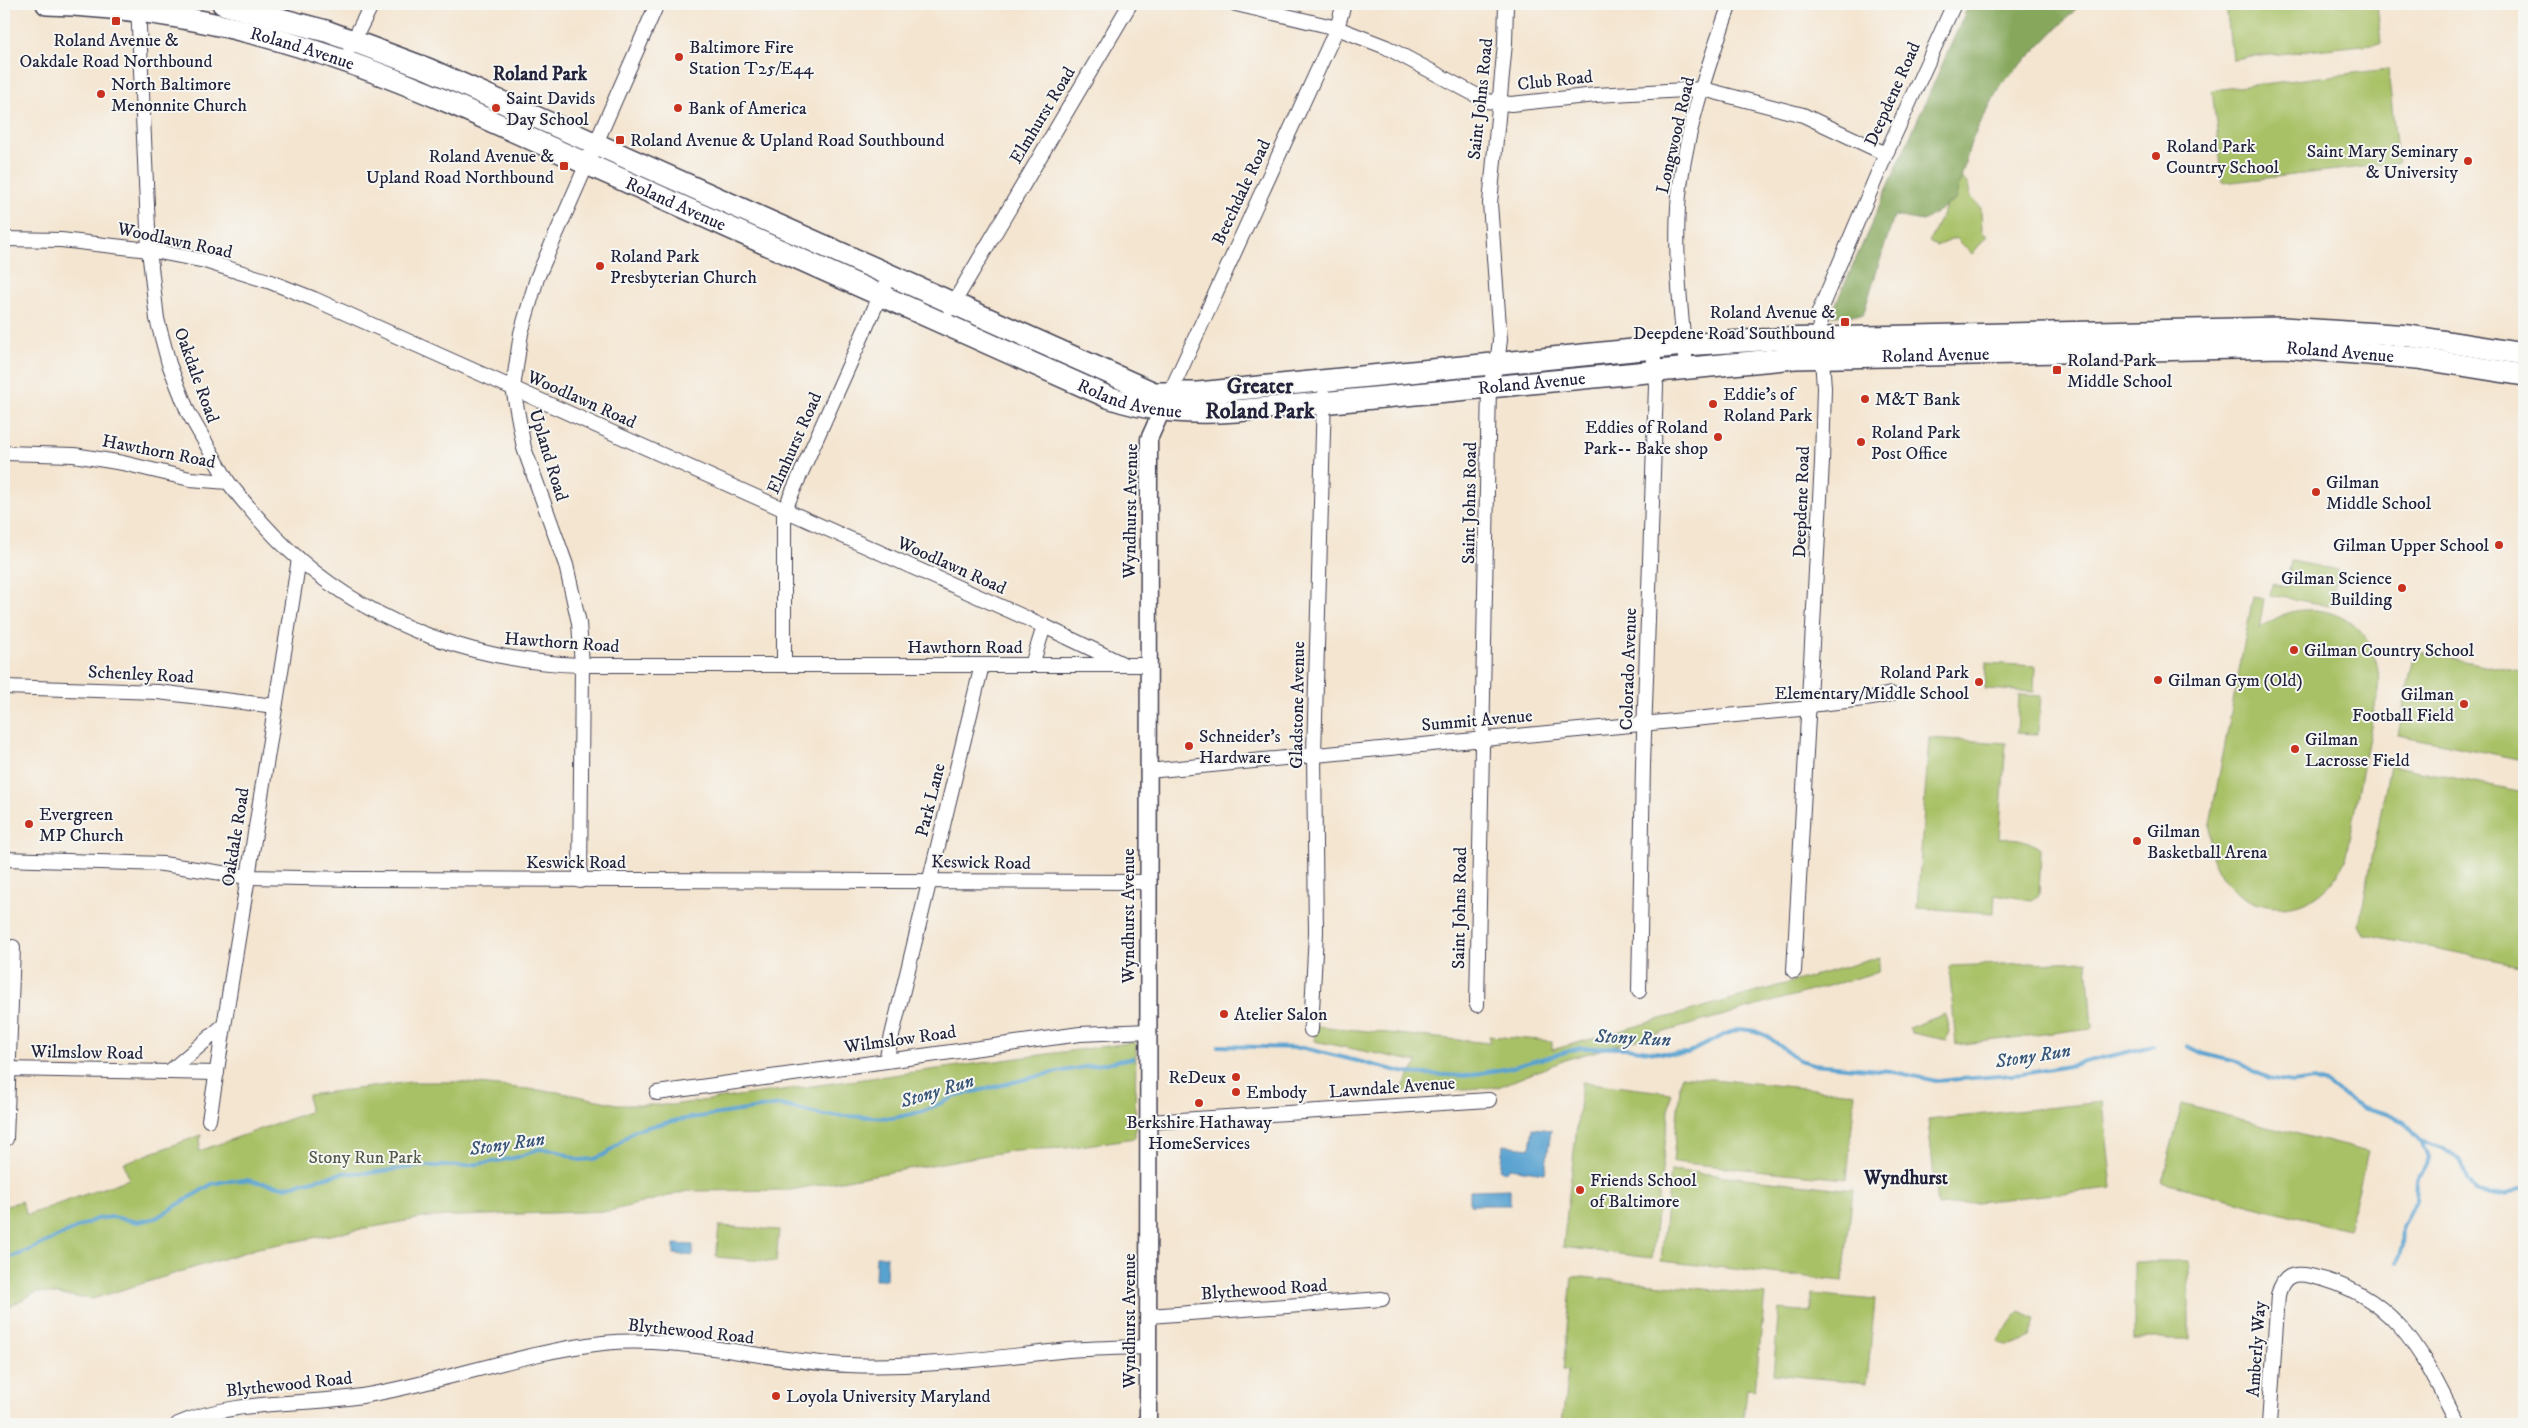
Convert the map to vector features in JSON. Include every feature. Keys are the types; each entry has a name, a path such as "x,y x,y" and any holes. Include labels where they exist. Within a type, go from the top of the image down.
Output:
{"main road":[{"name":"Roland Avenue","path":"47,4 138,7 349,50 428,70 1143,390 1166,403 1204,413 1686,367 1821,348 2283,328 2410,336 2524,354"},
{"name":"Roland Avenue","path":"223,4 277,17 349,50 419,89 1108,397 1147,409 1166,403 1324,381 1684,345 1821,348 2283,347 2417,358 2524,375"}],"street":[{"path":"349,50 372,4"},
{"name":"Upland Road","path":"580,881 582,665 579,623 571,586 554,528 524,448 513,388 521,333 534,288 594,144 657,4"},
{"name":"Elmhurst Road","path":"942,323 1130,4"},
{"name":"Club Road","path":"1236,4 1337,28 1386,47 1488,101 1511,104 1655,91 1703,89 1803,115 1886,154"},
{"name":"Beechdale Road","path":"1166,403 1337,28 1344,4"},
{"name":"Saint Johns Road","path":"1477,1005 1481,738 1490,386 1497,364 1500,340 1490,203 1505,43 1506,4"},
{"name":"Longwood Road","path":"1686,367 1677,267 1678,205 1684,163 1703,89 1730,4"},
{"name":"Deepdene Road","path":"1794,970 1822,462 1824,388 1819,312 1886,154 1954,4"},
{"name":"Oakdale Road","path":"138,7 149,250 157,319 169,364 188,412 228,482"},
{"name":"Woodlawn Road","path":"4,239 61,240 149,250 205,261 314,299 1044,626 1125,666"},
{"name":"Elmhurst Road","path":"784,666 784,511 888,276"},
{"name":"Colorado Avenue","path":"1639,991 1645,723 1656,386 1653,349"},
{"name":"Gladstone Avenue","path":"1311,1030 1316,932 1314,754 1324,381"},
{"name":"Wyndhurst Avenue","path":"1148,1424 1149,439 1166,403"},
{"name":"Hawthorn Road","path":"4,453 83,456 123,463 190,479 228,482 268,529 299,559 348,595 425,635 469,650 509,659 582,665 1148,666"},
{"name":"Oakdale Road","path":"209,1120 299,559"},
{"path":"1032,665 1044,626"},
{"name":"Park Lane","path":"886,1060 928,880 982,665"},
{"name":"Schenley Road","path":"4,687 158,692 275,706"},
{"name":"Summit Avenue","path":"1148,771 1810,706 1891,694"},
{"name":"Keswick Road","path":"4,859 163,864 248,876 580,881 928,880 1148,882"},
{"path":"6,1139 7,1069 13,947"},
{"path":"169,1072 224,1025"},
{"name":"Wilmslow Road","path":"657,1093 1080,1034 1148,1031"},
{"name":"Wilmslow Road","path":"7,1069 217,1073"},
{"name":"Lawndale Avenue","path":"1149,1122 1489,1100"},
{"name":"Amberly Way","path":"2269,1424 2278,1295 2281,1284 2286,1277 2296,1274 2328,1280 2349,1288 2378,1306 2399,1325 2421,1354 2458,1424"},
{"name":"Blythewood Road","path":"1149,1316 1272,1309 1382,1299"},
{"name":"Blythewood Road","path":"178,1424 198,1416 234,1408 328,1400 396,1390 546,1353 604,1343 663,1344 781,1360 866,1366 948,1363 1082,1349 1149,1347"}],"green space":[{"path":"1969,4 2081,4 2000,86 1971,142 1955,200 1923,221 1894,216 1863,315 1831,315"},
{"path":"2226,4 2377,4 2381,43 2232,59"},
{"path":"2388,69 2398,163 2223,183 2212,90"},
{"path":"1960,177 1968,185 1970,196 1981,208 1982,232 1987,236 1972,254 1956,238 1936,246 1929,242"},
{"path":"2291,561 2338,570 2331,606 2270,595 2272,584 2286,587"},
{"path":"2253,597 2264,599 2259,629 2280,616 2301,610 2322,611 2341,617 2358,629 2370,646 2377,666 2378,691 2345,860 2329,885 2308,901 2284,907 2261,904 2239,894 2222,877 2211,853 2210,823"},
{"name":"Gilman Football Field","path":"2415,651 2524,673 2524,760 2398,735"},
{"path":"1986,663 2035,666 2034,692 1985,689"},
{"path":"2019,695 2041,696 2038,734 2017,733"},
{"path":"1929,738 2006,743 1999,839 2011,838 2021,840 2041,849 2039,895 2031,900 1995,894 1994,913 1917,908"},
{"path":"2390,765 2524,792 2524,966 2364,934 2359,925"},
{"path":"1880,957 1878,972 1568,1059 1498,1087 1399,1093 1418,1062 1314,1041 1316,1026 1489,1043 1489,1036 1552,1041 1552,1050"},
{"path":"2087,961 2092,1028 1956,1045 1949,966"},
{"path":"1945,1014 1949,1031 1946,1040 1912,1033 1909,1028"},
{"name":"Stony Run Park","path":"1136,1042 1135,1138 1066,1148 1015,1150 790,1190 688,1191 610,1211 428,1217 258,1248 92,1299 37,1292 4,1309 4,1207 21,1201 27,1215 129,1179 124,1163 201,1135 199,1151 309,1112 308,1095 411,1082 458,1082 558,1092 622,1105 672,1105"},
{"path":"1681,1076 1855,1093 1847,1179 1673,1162"},
{"path":"1582,1082 1671,1093 1652,1258 1563,1247"},
{"path":"2103,1102 2112,1188 1937,1206 1928,1120"},
{"path":"2182,1104 2368,1152 2348,1230 2162,1182"},
{"path":"1671,1170 1853,1190 1843,1281 1661,1261"},
{"path":"719,1226 779,1230 776,1262 716,1257"},
{"path":"2134,1262 2189,1262 2189,1339 2134,1339"},
{"path":"1572,1276 1765,1295 1755,1390 1747,1389 1743,1424 1562,1424 1568,1371 1563,1370"},
{"path":"1812,1294 1875,1300 1867,1383 1773,1374 1779,1309 1810,1312"},
{"path":"2020,1311 2035,1318 2031,1336 2010,1346 2001,1345 1997,1342"}],"water":[{"path":"1533,1128 1551,1130 1545,1173 1509,1168 1508,1171 1500,1170 1503,1145 1530,1148"},
{"path":"1510,1189 1510,1205 1470,1205 1470,1190"},
{"path":"674,1244 693,1245 693,1256 674,1254"},
{"path":"876,1256 887,1256 886,1280 875,1280"}],"waterway":[{"name":"Stony Run","path":"1218,1046 1304,1048 1406,1073 1465,1076 1509,1068 1580,1048 1627,1048 1670,1054 1688,1053 1740,1029 1755,1031 1767,1036 1799,1060 1813,1064 1890,1071 1936,1081 2023,1074 2068,1066 2153,1046"},
{"name":"Stony Run","path":"2187,1046 2204,1054 2240,1063 2268,1079 2293,1083 2313,1080 2326,1084 2361,1107 2387,1114 2404,1122 2421,1141 2442,1148 2459,1160 2467,1180 2476,1191 2490,1196 2505,1195 2524,1187"},
{"name":"Stony Run","path":"4,1259 23,1253 96,1219 112,1217 138,1222 156,1218 212,1184 226,1181 246,1180 285,1187 343,1173 369,1173 421,1166 463,1166 492,1162 518,1157 539,1149 555,1150 579,1160 594,1159 606,1154 635,1130 678,1120 780,1105 822,1115 893,1118 921,1112 957,1096 1047,1074 1133,1058"},
{"path":"2397,1263 2402,1245 2403,1228 2416,1200 2417,1178 2426,1166 2428,1158 2421,1141"}],"place":[{"name":"Roland Avenue & Oakdale Road Northbound","path":"116,21"},
{"name":"Baltimore Fire Station T25/E44","path":"679,57"},
{"name":"North Baltimore Menonnite Church","path":"101,94"},
{"name":"Saint Davids Day School","path":"496,108"},
{"name":"Bank of America","path":"678,108"},
{"name":"Roland Avenue & Upland Road Southbound","path":"620,140"},
{"name":"Roland Park Country School","path":"2156,156"},
{"name":"Saint Mary Seminary & University","path":"2468,161"},
{"name":"Roland Avenue & Upland Road Northbound","path":"564,166"},
{"name":"Roland Park Presbyterian Church","path":"600,266"},
{"name":"Roland Avenue & Deepdene Road Southbound","path":"1845,322"},
{"name":"Roland Park Middle School","path":"2057,370"},
{"name":"M&T Bank","path":"1865,399"},
{"name":"Eddie’s of Roland Park","path":"1713,404"},
{"name":"Eddies of Roland Park-- Bake shop","path":"1718,437"},
{"name":"Roland Park Post Office","path":"1861,442"},
{"name":"Gilman Middle School","path":"2316,492"},
{"name":"Gilman Upper School","path":"2499,545"},
{"name":"Gilman Science Building","path":"2402,588"},
{"name":"Gilman Country School","path":"2294,650"},
{"name":"Gilman Gym (Old)","path":"2158,680"},
{"name":"Roland Park Elementary/Middle School","path":"1979,682"},
{"name":"Gilman Football Field","path":"2464,704"},
{"name":"Schneider's Hardware","path":"1189,746"},
{"name":"Gilman Lacrosse Field","path":"2295,749"},
{"name":"Evergreen MP Church","path":"29,824"},
{"name":"Gilman Basketball Arena","path":"2137,841"},
{"name":"Atelier Salon","path":"1224,1014"},
{"name":"ReDeux","path":"1236,1077"},
{"name":"Embody","path":"1236,1092"},
{"name":"Berkshire Hathaway HomeServices","path":"1199,1103"},
{"name":"Friends School of Baltimore","path":"1580,1190"},
{"name":"Loyola University Maryland","path":"776,1396"}],"district":[{"name":"Roland Park","path":"540,73"},
{"name":"Greater Roland Park","path":"1260,398"},
{"name":"Wyndhurst","path":"1906,1177"}]}
